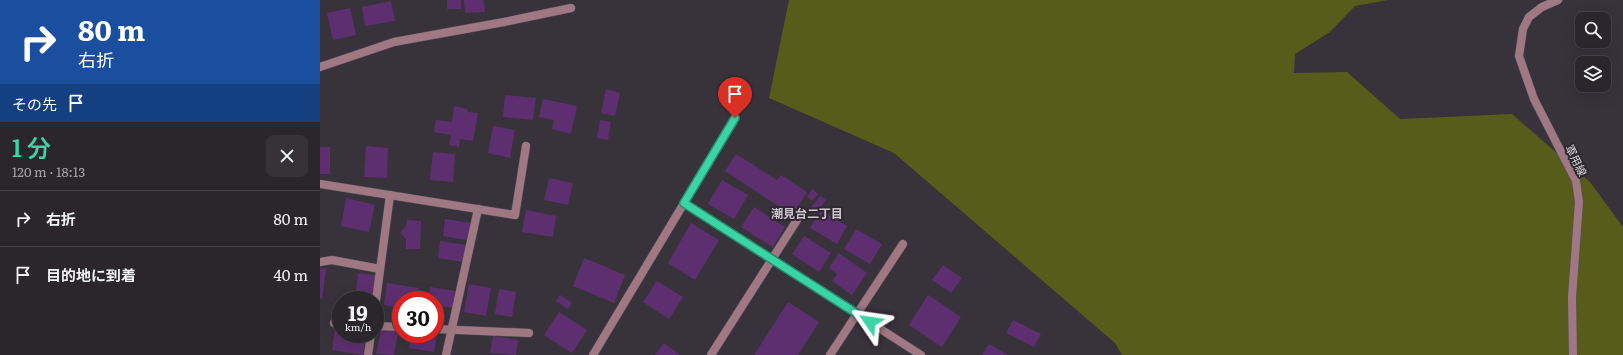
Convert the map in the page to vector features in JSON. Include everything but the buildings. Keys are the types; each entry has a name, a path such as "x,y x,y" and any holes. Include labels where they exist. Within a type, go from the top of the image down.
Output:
{"street":[{"name":"軍用線","path":"1558,0 1542,7 1529,17 1523,29 1520,56 1534,99 1576,180 1579,202 1572,297 1574,355"},
{"path":"320,67 394,42 571,8"},
{"path":"594,355 735,118"},
{"path":"320,184 515,215 526,146"},
{"path":"377,291 390,195"},
{"path":"684,203 922,355"},
{"path":"446,355 478,209"},
{"path":"711,355 797,220"},
{"path":"830,355 903,244"},
{"path":"320,262 332,260 380,269"},
{"path":"444,330 529,333"},
{"path":"368,355 370,343"}],"green space":[{"path":"789,0 1388,0 1355,6 1330,32 1295,54 1294,73 1347,72 1400,119 1512,114 1590,182 1623,227 1623,355 1122,355 1115,343 894,153 769,98"}],"district":[{"name":"潮見台二丁目","path":"807,213"}],"route":[{"path":"735,118 684,203 870,322"}]}
